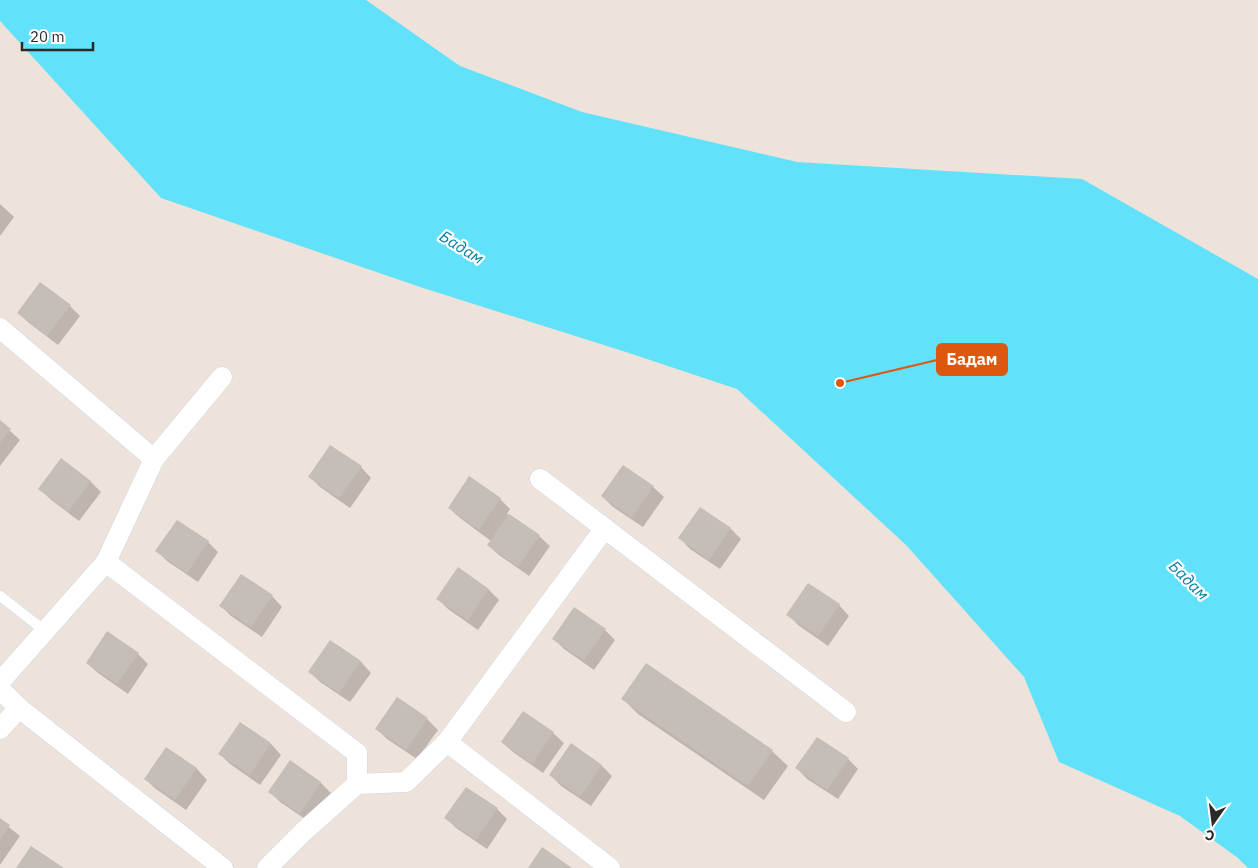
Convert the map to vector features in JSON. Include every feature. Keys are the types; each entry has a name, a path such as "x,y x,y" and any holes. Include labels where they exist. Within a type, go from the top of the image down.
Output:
{"street":[{"path":"0,328 154,459"},
{"path":"0,682 106,562 154,459 222,377"},
{"path":"540,479 846,712"},
{"path":"267,868 303,832 357,784 406,782 447,742 605,528"},
{"path":"106,562 357,753 357,784"},
{"path":"0,690 19,708 223,868"},
{"path":"0,729 19,708"},
{"path":"447,742 610,868"}],"lane":[{"path":"0,596 45,631"}],"water":[{"path":"0,0 366,0 460,66 582,112 797,162 1082,179 1258,279 1258,868 1248,868 1238,858 1180,816 1059,762 1024,677 906,545 737,389 423,288 161,198 0,21"}],"building":[{"path":"40,282 71,305 47,336 17,313"},
{"path":"0,420 11,429 0,443"},
{"path":"330,445 362,466 339,498 308,477"},
{"path":"61,458 91,481 68,512 38,489"},
{"path":"623,465 654,486 632,518 601,496"},
{"path":"469,476 501,498 479,530 448,508"},
{"path":"700,507 731,528 709,560 678,538"},
{"path":"509,514 540,535 518,567 487,545"},
{"path":"177,520 209,541 187,573 155,551"},
{"path":"458,567 489,589 468,620 436,599"},
{"path":"241,574 273,595 251,627 219,606"},
{"path":"808,583 840,604 818,636 786,615"},
{"path":"574,607 606,629 584,660 552,639"},
{"path":"107,631 139,653 117,684 86,663"},
{"path":"330,640 361,661 339,693 308,672"},
{"path":"646,663 773,750 748,786 621,699"},
{"path":"397,697 428,718 406,750 375,729"},
{"path":"523,711 554,732 532,764 501,742"},
{"path":"240,722 271,743 250,775 218,754"},
{"path":"817,737 849,758 827,790 795,768"},
{"path":"571,743 602,765 580,797 549,775"},
{"path":"166,747 197,768 175,800 144,779"},
{"path":"290,760 321,782 300,814 268,792"},
{"path":"466,787 498,808 476,840 444,818"},
{"path":"0,818 10,825 0,840"},
{"path":"31,846 64,868 16,868"},
{"path":"542,847 572,868 528,868"}],"place":[{"name":"Бадам","path":"840,383"}]}
